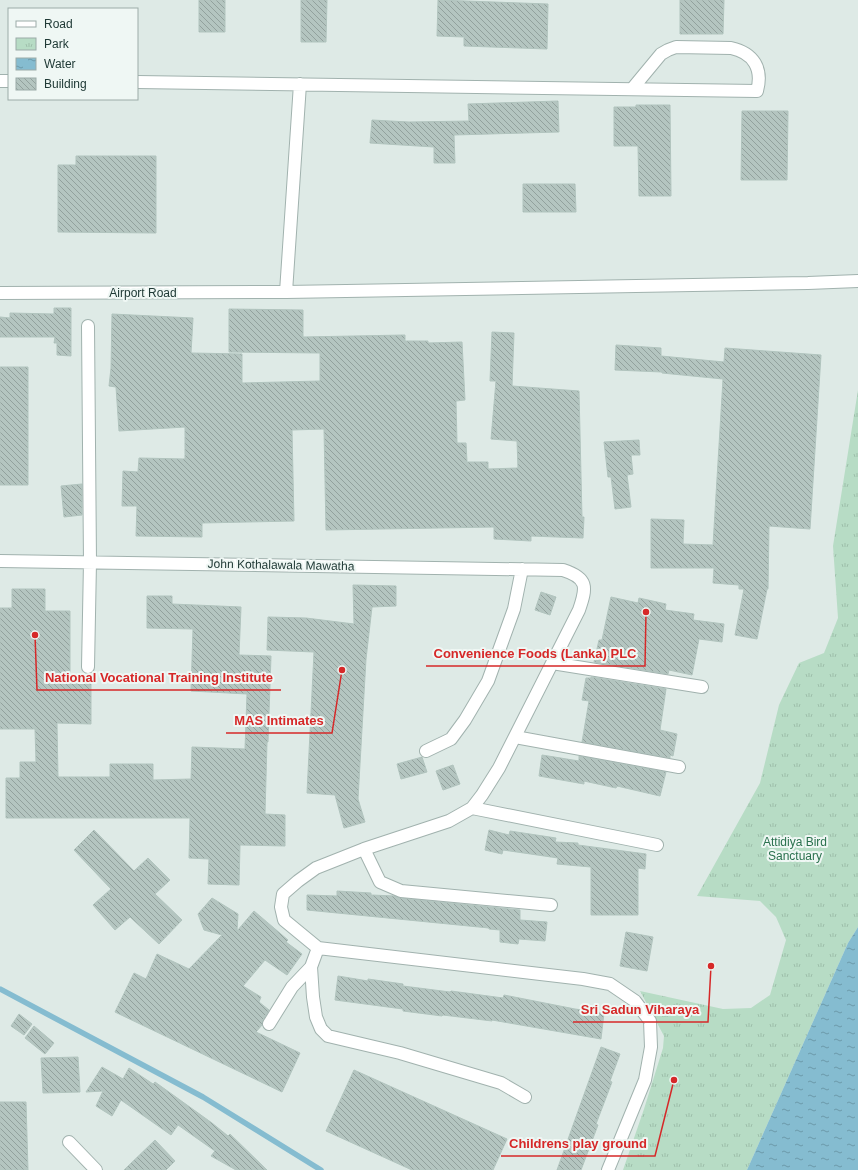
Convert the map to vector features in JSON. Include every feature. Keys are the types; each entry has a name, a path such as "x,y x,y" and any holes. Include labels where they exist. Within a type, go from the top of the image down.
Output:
{"street":[{"path":"138,82 757,91 760,82 759,72 752,58 738,50 731,48 676,47 661,54 632,89"},
{"path":"286,292 300,84"},
{"name":"Airport Road","path":"0,293 286,292 808,283 858,280"},
{"path":"88,326 90,562 88,667"},
{"name":"John Kothalawala Mawatha","path":"0,560 563,570 579,577 584,584 585,592 578,610 552,662"},
{"path":"426,751 451,739 465,720 488,681 514,609 522,569"},
{"path":"608,1170 645,1080 651,1047 650,1021 635,1001 610,984 590,980 318,948 284,920 281,907 284,894 298,881 316,868 364,849 449,821 472,808 499,768 552,662 702,687"},
{"path":"515,737 679,767"},
{"path":"472,808 657,845"},
{"path":"364,849 380,882 402,891 551,905"},
{"path":"269,1024 292,987 310,967 318,948"},
{"path":"310,967 316,1017 321,1029 328,1036 400,1054 501,1083 525,1097"},
{"path":"69,1142 96,1170"}],"green space":[{"name":"Attidiya Bird Sanctuary","path":"858,390 858,927 848,943 747,1170 623,1170 663,1048 664,1036 640,991 723,1009 751,1008 770,995 786,940 776,917 760,901 697,896 760,783 779,705 799,663 824,653 838,618 833,546"}],"water":[{"path":"858,927 858,1170 747,1170 848,943"}],"building":[{"path":"199,0 225,0 225,32 199,32"},
{"path":"301,0 327,0 326,42 301,42"},
{"path":"438,0 548,4 547,49 464,46 464,37 437,36"},
{"path":"680,0 724,0 723,34 680,34"},
{"path":"558,101 559,132 454,135 455,163 434,163 434,147 370,143 372,120 409,122 469,121 468,104"},
{"path":"636,105 670,105 671,196 639,196 638,146 614,146 614,107 636,107"},
{"path":"742,111 788,111 787,180 741,180"},
{"path":"76,156 156,156 156,233 58,232 58,165 76,165"},
{"path":"523,184 575,184 576,212 523,212"},
{"path":"54,308 71,308 71,356 57,355 57,343 54,343 55,337 0,337 0,317 10,318 10,313 54,314"},
{"path":"229,309 303,310 303,337 405,335 405,341 428,341 428,343 462,342 465,400 456,401 457,443 466,443 467,462 488,462 488,469 518,468 517,441 491,439 496,381 490,381 492,332 514,333 512,386 579,391 582,517 584,517 583,538 531,536 531,541 494,539 494,527 326,530 324,429 292,430 294,521 202,523 202,537 136,536 137,506 122,506 123,471 138,472 139,458 185,459 185,427 119,431 116,387 109,386 111,368 112,314 193,318 191,353 242,354 242,383 320,381 320,353 229,352"},
{"path":"616,345 661,348 661,356 724,362 725,348 821,355 810,529 769,526 768,589 757,639 735,635 744,589 739,589 739,585 713,583 714,568 651,568 651,519 684,520 683,544 713,545 723,379 662,372 615,370"},
{"path":"0,367 28,367 28,485 0,485"},
{"path":"639,440 640,455 631,455 633,474 627,475 631,507 615,509 611,477 608,477 604,442"},
{"path":"82,484 82,515 64,517 61,486"},
{"path":"353,585 396,586 396,606 372,607 366,659 358,799 365,822 344,828 335,795 307,793 314,652 267,650 268,617 306,618 354,624"},
{"path":"12,589 45,589 45,611 70,611 70,676 91,676 91,724 57,723 58,777 110,777 110,764 153,764 153,780 191,779 192,747 245,749 247,694 191,691 193,629 147,628 147,596 172,596 172,604 241,607 239,655 271,656 265,814 285,815 285,846 240,845 239,885 208,884 209,859 189,858 190,818 6,818 6,778 20,778 20,762 36,762 35,729 0,729 0,608 12,608"},
{"path":"541,592 556,597 550,615 535,610"},
{"path":"611,597 638,603 639,598 666,604 665,610 694,614 693,620 724,624 722,642 699,639 692,675 669,670 668,674 594,662 599,640 602,640"},
{"path":"591,677 666,689 660,730 677,734 673,756 670,755 670,758 582,742 589,701 582,700 586,678"},
{"path":"542,755 579,761 579,756 666,772 660,796 617,786 616,788 584,781 584,784 539,776"},
{"path":"422,757 427,772 401,779 397,764"},
{"path":"453,765 460,784 443,790 436,771"},
{"path":"94,830 134,871 148,858 170,880 155,894 182,920 159,944 130,917 115,930 93,905 111,889 74,850"},
{"path":"489,830 509,835 510,831 556,838 555,842 578,843 578,845 646,854 645,869 638,868 638,915 591,915 591,867 557,864 558,858 503,850 502,854 485,850"},
{"path":"337,891 371,893 371,895 395,896 400,898 520,910 520,920 547,922 545,941 519,939 518,944 500,942 500,930 489,928 307,910 307,895 337,896"},
{"path":"212,898 238,914 237,931 254,911 288,940 286,942 302,954 287,975 265,960 243,986 261,997 259,1002 269,1010 263,1020 262,1025 256,1032 300,1053 282,1092 115,1012 134,973 146,979 157,954 189,969 222,935 204,930 198,914"},
{"path":"626,932 653,937 647,971 620,966"},
{"path":"338,976 368,981 368,979 403,984 403,986 450,992 503,998 504,995 575,1009 604,1013 601,1039 492,1020 442,1016 335,1000"},
{"path":"19,1014 32,1024 24,1035 11,1026"},
{"path":"34,1026 54,1043 45,1054 25,1038"},
{"path":"601,1047 620,1054 610,1081 612,1082 596,1124 598,1125 581,1170 557,1170"},
{"path":"78,1057 80,1092 43,1093 41,1058"},
{"path":"102,1067 123,1079 129,1068 153,1084 155,1082 228,1136 230,1134 267,1170 236,1170 211,1156 215,1151 178,1125 171,1135 121,1100 112,1116 96,1106 103,1091 86,1092"},
{"path":"354,1070 507,1139 493,1170 412,1170 326,1131"},
{"path":"0,1102 26,1102 28,1170 0,1170"},
{"path":"155,1140 175,1161 166,1170 124,1170"}],"waterway":[{"path":"0,989 203,1097 321,1170"}],"place":[{"name":"Convenience Foods (Lanka) PLC","path":"646,612"},
{"name":"National Vocational Training Institute","path":"35,635"},
{"name":"MAS Intimates","path":"342,670"},
{"name":"Sri Sadun Viharaya","path":"711,966"},
{"name":"Childrens play ground","path":"674,1080"}]}
